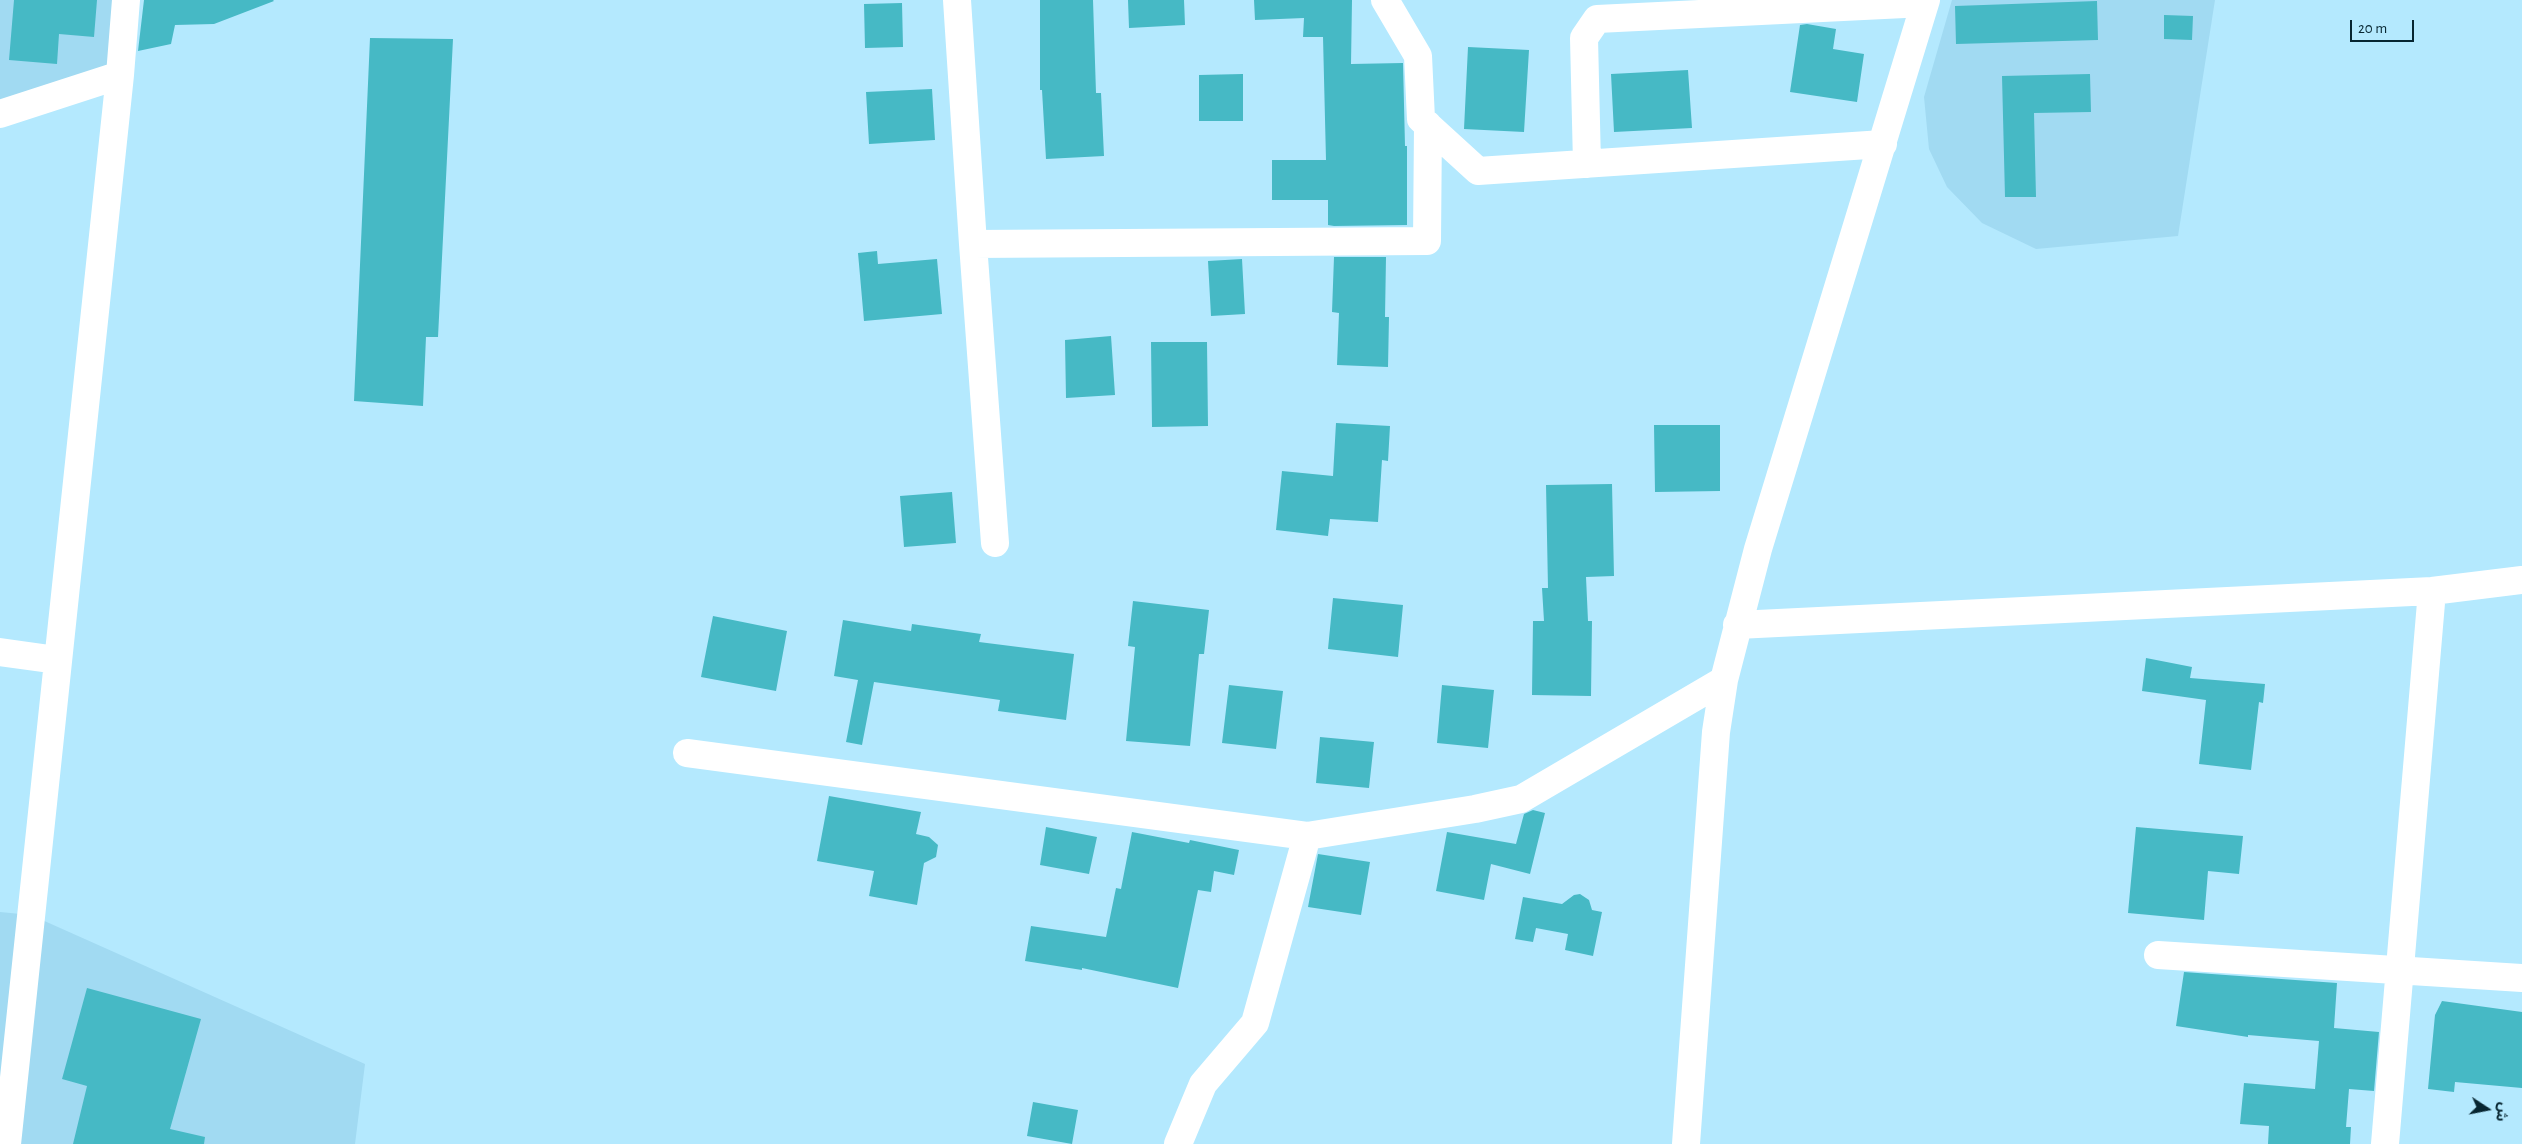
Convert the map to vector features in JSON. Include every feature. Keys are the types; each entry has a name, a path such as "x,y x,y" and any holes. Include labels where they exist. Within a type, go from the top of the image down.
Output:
{"street":[{"path":"7,1144 120,75 126,0"},
{"path":"957,0 972,244 995,543"},
{"path":"1385,0 1418,56 1421,119 1478,171 1883,144"},
{"path":"1587,164 1584,38 1597,19 1925,1 1883,144 1758,549 1724,680 1716,732 1686,1144"},
{"path":"0,114 120,75"},
{"path":"972,244 1427,241 1428,125"},
{"path":"1737,625 2432,591 2522,580"},
{"path":"2385,1144 2398,972 2432,591"},
{"path":"0,652 57,660"},
{"path":"687,753 1307,836 1475,809 1521,798 1724,680"},
{"path":"1178,1144 1203,1084 1256,1023 1307,836"},
{"path":"2158,955 2398,972 2522,978"}],"shaded area":[{"path":"0,0 124,0 120,75 0,114"},
{"path":"1952,0 2215,0 2178,236 2036,249 1982,223 1947,187 1929,149 1924,97"},
{"path":"0,912 31,915 365,1064 355,1144 0,1144"}],"building":[{"path":"14,0 97,0 94,37 59,34 57,64 9,60"},
{"path":"144,0 274,1 214,24 175,25 171,44 138,51"},
{"path":"1040,0 1093,0 1096,93 1101,93 1104,156 1046,159 1042,90 1040,90"},
{"path":"1128,0 1184,0 1185,25 1129,28"},
{"path":"1254,0 1352,0 1351,64 1403,63 1405,146 1407,146 1407,225 1328,225 1328,200 1272,200 1272,160 1326,160 1323,37 1303,37 1304,18 1255,20"},
{"path":"2097,1 2098,40 1956,44 1955,6"},
{"path":"902,3 903,47 865,48 864,4"},
{"path":"2164,15 2193,16 2192,40 2164,39"},
{"path":"1807,24 1836,29 1833,49 1864,54 1857,102 1790,92 1800,25"},
{"path":"370,38 453,39 438,337 426,337 423,406 354,401"},
{"path":"1468,47 1529,50 1524,132 1464,129"},
{"path":"1688,70 1692,128 1614,132 1611,74"},
{"path":"1243,74 1243,121 1199,121 1199,75"},
{"path":"2090,74 2091,112 2034,113 2036,197 2005,197 2002,76"},
{"path":"932,89 935,140 869,144 866,92"},
{"path":"877,251 878,264 937,259 942,314 864,321 858,253"},
{"path":"1334,257 1386,257 1385,317 1389,317 1388,367 1337,365 1339,313 1332,312"},
{"path":"1242,259 1245,314 1211,316 1208,261"},
{"path":"1111,336 1115,395 1066,398 1065,340"},
{"path":"1151,342 1207,342 1208,426 1152,427"},
{"path":"1336,423 1390,426 1388,461 1382,460 1378,522 1330,519 1328,536 1276,530 1282,471 1333,476"},
{"path":"1654,425 1720,425 1720,491 1655,492"},
{"path":"1612,484 1614,576 1586,577 1588,621 1592,621 1591,696 1532,695 1533,621 1544,621 1542,588 1548,588 1546,485"},
{"path":"952,492 956,543 904,547 900,496"},
{"path":"1333,598 1403,605 1398,657 1328,649"},
{"path":"1133,601 1209,610 1204,654 1199,654 1190,746 1126,741 1135,647 1128,646"},
{"path":"713,616 787,631 776,691 701,677"},
{"path":"843,620 911,631 912,624 981,634 979,642 1074,654 1066,720 998,711 1000,700 874,682 862,745 846,742 858,680 834,676"},
{"path":"2146,658 2192,667 2190,678 2265,684 2263,703 2259,702 2251,770 2199,764 2206,700 2142,691"},
{"path":"1229,685 1283,691 1276,749 1222,743"},
{"path":"1442,685 1494,690 1488,748 1437,743"},
{"path":"1320,737 1374,742 1369,788 1316,783"},
{"path":"829,796 921,812 916,834 929,837 938,845 936,857 924,863 917,905 869,896 874,871 817,861"},
{"path":"1533,810 1545,813 1530,874 1491,864 1484,900 1436,891 1447,832 1516,844 1524,814"},
{"path":"1046,827 1097,837 1089,874 1040,865"},
{"path":"2136,827 2243,836 2239,874 2208,871 2204,920 2128,913"},
{"path":"1132,832 1189,843 1190,840 1239,850 1234,875 1214,871 1211,892 1198,890 1178,988 1082,968 1082,970 1025,961 1031,926 1106,937 1116,888 1121,889"},
{"path":"1318,854 1370,862 1361,915 1308,907"},
{"path":"1580,894 1589,900 1592,910 1602,912 1593,956 1565,950 1568,934 1536,928 1533,942 1515,939 1523,897 1562,904 1574,895"},
{"path":"2184,972 2337,983 2334,1028 2379,1032 2374,1091 2349,1089 2346,1127 2351,1127 2350,1144 2268,1144 2269,1126 2240,1124 2244,1083 2315,1089 2319,1041 2248,1035 2248,1037 2176,1026"},
{"path":"87,988 201,1019 170,1129 205,1137 204,1144 73,1144 87,1086 62,1079"},
{"path":"2442,1001 2522,1012 2522,1088 2455,1082 2454,1092 2428,1089 2435,1015"},
{"path":"1033,1102 1078,1110 1072,1144 1027,1136"}]}
